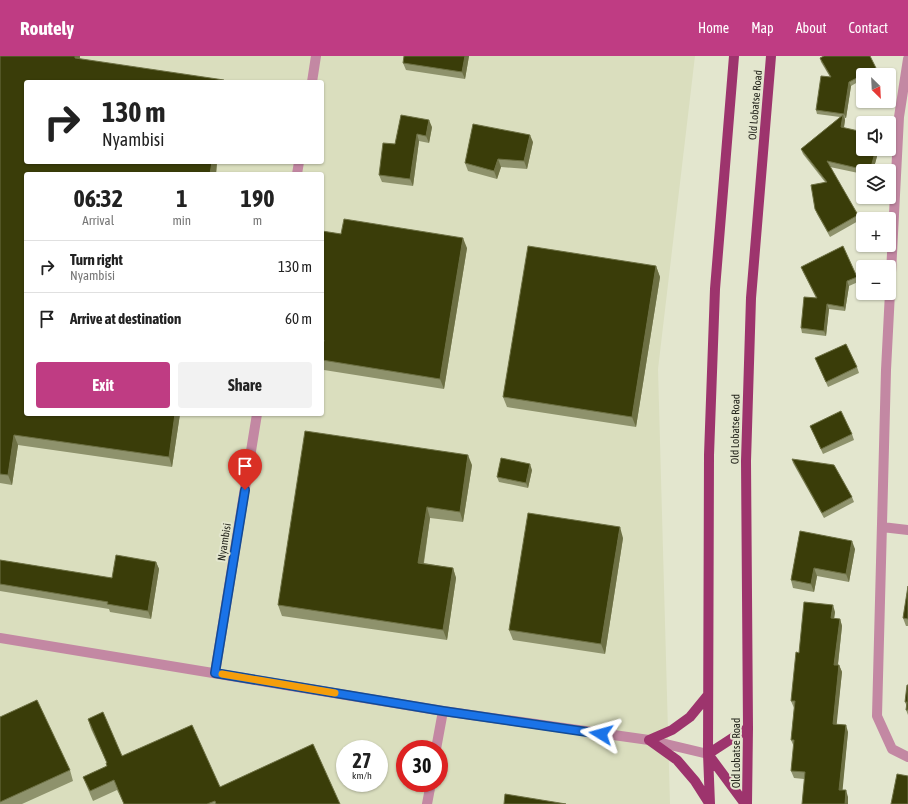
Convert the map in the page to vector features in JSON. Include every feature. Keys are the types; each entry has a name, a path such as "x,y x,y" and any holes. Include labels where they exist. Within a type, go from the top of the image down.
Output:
{"main road":[{"path":"710,804 708,754 709,455 715,289 734,56"},
{"name":"Old Lobatse Road","path":"746,804 748,728 746,461 751,298 771,56"},
{"path":"649,740 672,730 690,717 708,695"},
{"path":"708,754 748,728"},
{"path":"649,740 677,760 695,781 710,804"},
{"path":"708,754 746,804"}],"street":[{"path":"312,80 316,56"},
{"path":"908,59 899,117 886,370 877,716 892,749 908,757"},
{"name":"Nyambisi","path":"215,673 257,416"},
{"path":"882,527 908,530"},
{"path":"0,638 443,711 649,740 708,754"},
{"path":"438,740 443,711"},
{"path":"427,804 429,792"}],"shaded area":[{"path":"0,56 695,56 658,369 670,804 0,804"}],"building":[{"path":"0,56 75,56 75,58 224,80 24,80 24,164 212,164 210,172 24,172 24,416 175,416 169,457 14,435 8,475 0,474"},
{"path":"404,56 465,56 462,72 403,63"},
{"path":"824,56 870,56 876,68 856,68 856,78 849,82 844,114 816,110 821,76 831,77 820,58"},
{"path":"401,115 429,120 426,136 417,134 410,179 379,175 383,143 395,144"},
{"path":"843,115 841,127 856,130 856,156 874,156 872,164 856,164 856,168 827,161 856,212 856,216 828,232 815,209 811,185 827,182 801,149"},
{"path":"473,124 530,135 524,161 498,159 494,171 465,163"},
{"path":"344,219 463,238 440,379 324,360 324,231 341,234"},
{"path":"528,246 656,266 632,417 503,397"},
{"path":"843,246 856,275 856,277 847,281 844,307 827,304 824,331 801,328 804,297 817,298 801,267"},
{"path":"846,344 857,367 826,382 815,358"},
{"path":"841,411 852,434 821,449 810,426"},
{"path":"305,431 468,455 460,512 427,507 418,563 453,568 443,630 278,605"},
{"path":"501,458 530,464 526,483 497,477"},
{"path":"792,459 834,465 852,497 822,513"},
{"path":"528,513 620,527 601,644 509,630"},
{"path":"800,531 852,541 846,574 814,568 811,584 791,580"},
{"path":"116,555 156,562 148,611 107,604 108,602 0,584 0,560 112,578"},
{"path":"908,586 908,619 903,618"},
{"path":"804,602 833,605 831,618 840,619 834,665 839,665 833,724 846,725 839,790 846,790 845,804 802,804 805,772 791,771 794,740 791,740 795,701 791,701 796,652 799,653"},
{"path":"907,685 908,710 906,710 907,702 905,702"},
{"path":"37,700 70,770 0,802 0,717"},
{"path":"103,712 122,756 192,725 220,787 313,744 340,804 216,804 215,801 207,804 124,804 114,780 90,791 83,777 107,766 107,763 88,719"},
{"path":"897,774 908,776 908,804 891,804"},
{"path":"505,794 566,804 504,804"}],"slow traffic":[{"path":"222,674 335,693"}],"route":[{"path":"245,490 215,673 443,711 601,734"}]}
